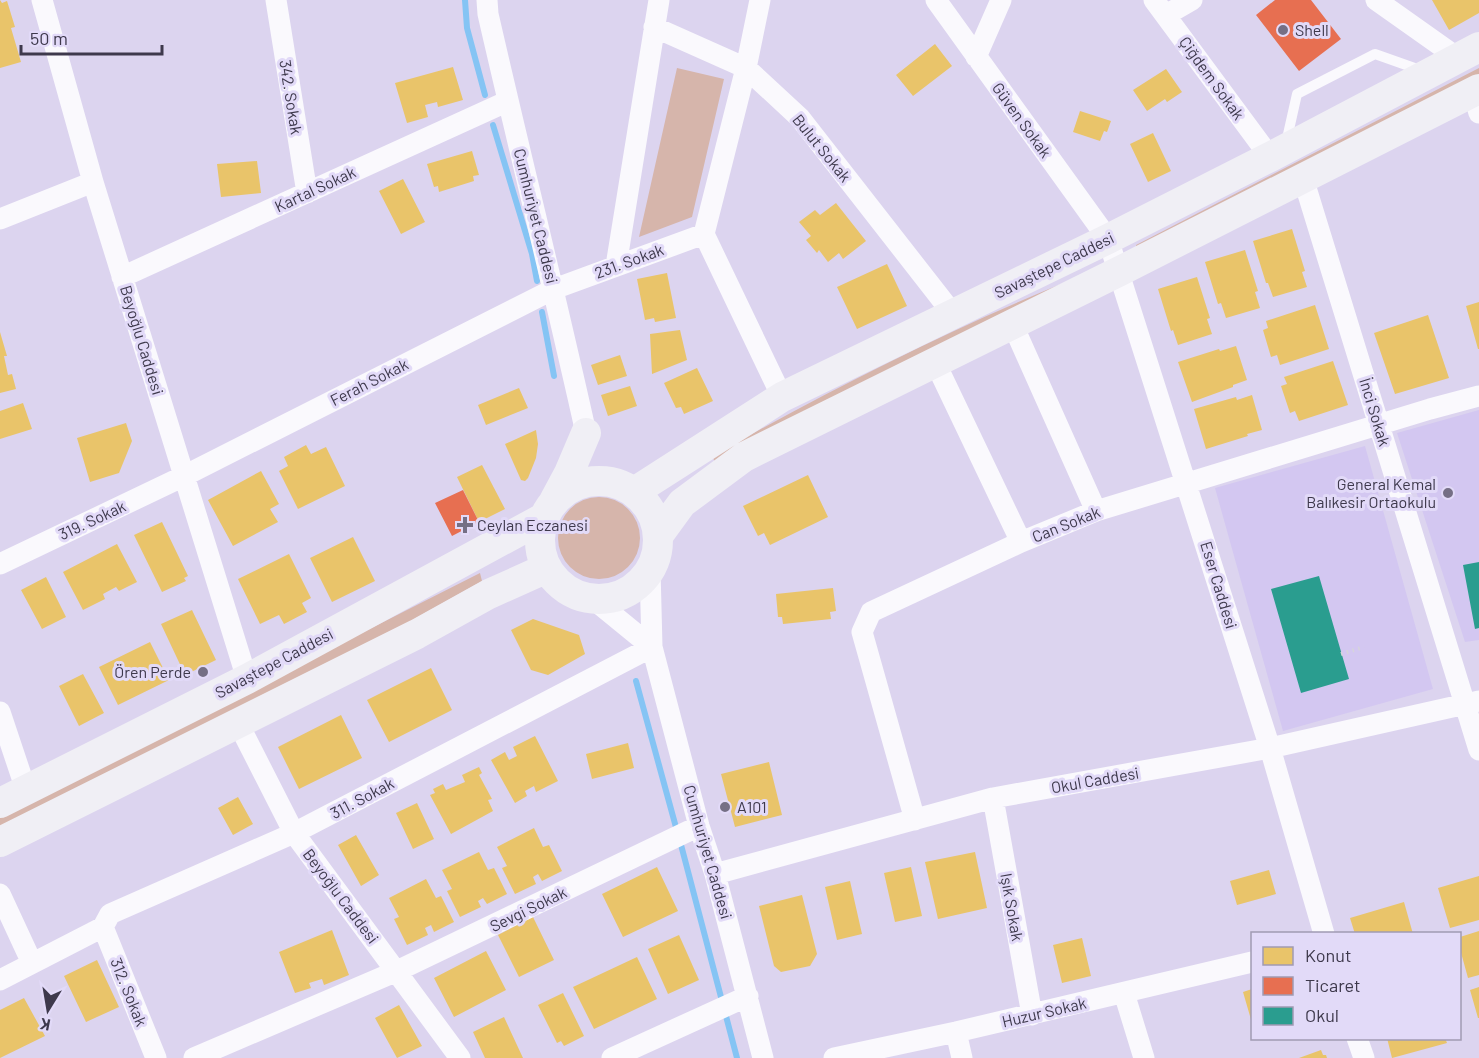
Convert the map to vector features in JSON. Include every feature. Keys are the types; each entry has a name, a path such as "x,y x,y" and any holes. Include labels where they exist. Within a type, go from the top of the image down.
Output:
{"main road":[{"name":"Savaştepe Caddesi","path":"626,488 782,398 1108,239 1277,154 1469,53"},
{"name":"Savaştepe Caddesi","path":"658,536 682,504 744,457 1303,178 1477,98"},
{"path":"586,433 601,465 646,504 655,519 658,536 657,553 650,569 639,583 609,598 592,598 574,593 558,582 547,568 541,551 540,534 549,510 570,473 586,433"},
{"path":"549,510 567,490 583,483 601,481 626,488"},
{"name":"Savaştepe Caddesi","path":"13,796 247,679 549,510"},
{"path":"0,842 406,639 489,594 547,568"}],"street":[{"name":"Beyoğlu Caddesi","path":"42,0 93,182 247,679"},
{"name":"342. Sokak","path":"276,0 307,193"},
{"name":"Cumhuriyet Caddesi","path":"487,0 508,101 586,433"},
{"path":"616,266 659,0"},
{"path":"760,0 746,68 704,234 782,398"},
{"name":"Güven Sokak","path":"936,0 1108,239"},
{"path":"976,57 1001,0"},
{"path":"1160,8 1192,0"},
{"path":"1376,0 1469,53"},
{"name":"Çiğdem Sokak","path":"1160,8 1277,154"},
{"name":"Bulut Sokak","path":"654,27 746,68 800,118 953,314"},
{"name":"Kartal Sokak","path":"122,277 508,101"},
{"name":"İnci Sokak","path":"1303,178 1379,424 1471,702 1479,750"},
{"path":"0,219 93,182"},
{"name":"231. Sokak","path":"554,289 704,234"},
{"name":"Eser Caddesi","path":"1108,239 1188,484 1270,748 1323,932"},
{"name":"Ferah Sokak","path":"184,476 554,289"},
{"path":"1012,323 1096,511"},
{"path":"935,362 1021,542"},
{"name":"Can Sokak","path":"915,820 862,632 871,612 1021,542 1096,511 1379,424 1479,396"},
{"name":"319. Sokak","path":"0,564 184,476"},
{"name":"Cumhuriyet Caddesi","path":"650,569 652,646 763,1058"},
{"path":"592,598 652,646"},
{"name":"311. Sokak","path":"0,980 103,927 110,914 294,833 652,646"},
{"name":"Okul Caddesi","path":"715,874 993,798 1270,748 1471,702"},
{"path":"0,712 13,796"},
{"name":"Beyoğlu Caddesi","path":"238,723 294,833 460,1058"},
{"name":"Işık Sokak","path":"993,798 1032,1015"},
{"name":"Sevgi Sokak","path":"194,1058 397,971 699,826"},
{"path":"0,894 32,963"},
{"name":"312. Sokak","path":"103,927 156,1058"},
{"name":"Huzur Sokak","path":"834,1058 1032,1015 1251,962"},
{"path":"1124,993 1144,1058"},
{"path":"612,1058 748,996"},
{"path":"956,1032 962,1058"},
{"path":"1358,1040 1364,1058"}],"lane":[{"path":"1277,154 1297,94 1375,54 1429,74"}],"path":[{"path":"1341,654 1364,647"}],"shaded area":[{"path":"677,68 724,79 692,217 639,237"},
{"path":"1479,68 1479,74 1136,247 1136,245"},
{"path":"1076,278 715,462 712,456 891,361 1029,297"},
{"name":"General Kemal Balıkesir Ortaokulu","path":"1479,410 1479,640 1465,642 1397,433"},
{"path":"1365,446 1433,689 1283,731 1215,488"},
{"path":"599,497 615,500 628,509 637,522 640,538 637,554 628,567 615,576 599,579 583,576 570,567 561,554 558,538 561,522 570,509 583,500"},
{"path":"480,573 482,581 407,623 0,826 0,816"}],"building: Konut":[{"path":"0,0 2,3 7,1 15,27 11,28 21,62 0,68"},
{"path":"1432,0 1479,0 1479,13 1449,30"},
{"path":"935,44 952,66 913,96 896,75"},
{"path":"453,67 463,100 438,107 437,102 425,105 428,117 407,123 395,83"},
{"path":"1166,69 1182,92 1167,102 1165,99 1147,111 1133,90"},
{"path":"1080,111 1111,121 1100,141 1073,132"},
{"path":"1153,133 1171,171 1148,182 1130,144"},
{"path":"472,151 479,175 473,176 474,181 439,192 438,186 434,187 427,164"},
{"path":"257,161 261,193 221,197 217,164"},
{"path":"403,179 425,222 401,234 379,191"},
{"path":"836,203 866,241 843,259 839,253 828,262 819,250 817,253 806,240 811,236 799,222 815,210 820,215"},
{"path":"1292,229 1305,271 1302,272 1307,287 1273,297 1266,283 1253,241"},
{"path":"1245,250 1258,291 1255,292 1260,308 1226,318 1221,303 1218,304 1205,262"},
{"path":"887,264 907,306 857,329 837,287"},
{"path":"667,273 676,318 655,322 654,318 645,320 637,279"},
{"path":"1197,277 1210,318 1207,319 1212,334 1178,345 1173,330 1171,331 1158,289"},
{"path":"1479,302 1479,349 1478,349 1466,306"},
{"path":"1315,305 1329,349 1280,365 1277,355 1271,357 1263,330 1268,328 1266,321"},
{"path":"1428,315 1449,378 1395,394 1374,333"},
{"path":"680,330 687,360 652,374 650,334"},
{"path":"0,332 7,356 4,356 8,375 12,374 16,389 0,393"},
{"path":"1236,346 1247,380 1192,402 1178,362"},
{"path":"620,355 627,376 598,385 591,365"},
{"path":"1333,361 1348,405 1299,421 1295,411 1290,413 1281,386 1287,384 1284,377"},
{"path":"697,368 713,401 684,414 681,407 676,408 664,383"},
{"path":"630,386 637,406 608,416 601,395"},
{"path":"519,388 528,408 486,425 478,405"},
{"path":"1252,395 1262,430 1206,449 1194,409 1236,397 1237,400"},
{"path":"23,403 32,429 0,439 0,411"},
{"path":"126,423 132,441 119,473 90,482 77,438"},
{"path":"536,430 538,444 536,458 528,478 525,481 521,480 505,444"},
{"path":"306,445 311,454 326,447 345,486 298,509 279,471 288,466 284,457"},
{"path":"482,465 505,509 479,522 457,477"},
{"path":"261,471 279,504 270,509 278,522 233,546 208,500"},
{"path":"808,475 828,517 770,545 764,533 758,536 743,506"},
{"path":"162,522 188,576 184,578 186,581 162,592 134,535"},
{"path":"353,537 375,581 332,602 310,558"},
{"path":"117,544 137,582 119,591 116,587 103,594 105,599 83,610 63,572"},
{"path":"289,554 311,598 302,603 307,612 284,624 279,615 260,624 238,579"},
{"path":"46,577 66,617 42,629 21,590"},
{"path":"833,588 836,611 830,612 831,619 783,624 782,617 778,617 776,594"},
{"path":"192,610 216,660 185,675 161,624"},
{"path":"533,619 579,635 585,654 548,675 531,670 511,630"},
{"path":"150,642 169,680 118,705 99,667"},
{"path":"431,668 452,710 389,742 367,700"},
{"path":"83,674 104,713 79,726 59,686"},
{"path":"341,715 362,758 299,789 278,747"},
{"path":"535,736 558,781 536,792 534,786 525,791 527,796 515,803 491,760 505,752 509,760 517,756 513,747"},
{"path":"628,743 634,768 592,779 586,754"},
{"path":"769,762 782,815 735,827 721,774"},
{"path":"479,767 482,773 479,775 492,799 488,800 493,811 451,834 430,795 435,793 433,789 443,784 446,790 465,782 462,775"},
{"path":"238,797 253,824 233,835 218,808"},
{"path":"417,803 434,839 413,849 396,813"},
{"path":"534,828 543,847 549,845 562,871 542,881 538,874 533,877 536,884 515,894 502,868 507,866 497,847"},
{"path":"356,835 379,875 361,886 338,845"},
{"path":"479,852 488,870 494,868 507,894 487,904 483,898 478,901 481,907 460,917 447,891 452,889 442,870"},
{"path":"975,852 987,908 938,919 925,862"},
{"path":"657,867 678,911 623,937 602,894"},
{"path":"911,867 922,916 895,922 884,873"},
{"path":"1269,870 1276,894 1237,905 1230,881"},
{"path":"1479,876 1479,920 1450,928 1438,888"},
{"path":"426,879 436,898 441,896 454,922 434,932 431,925 425,928 428,935 407,945 394,919 399,917 389,898"},
{"path":"850,881 862,934 837,940 825,887"},
{"path":"802,895 817,954 810,966 781,972 774,966 759,906"},
{"path":"1404,902 1412,932 1354,932 1350,918"},
{"path":"533,917 554,960 519,977 498,935"},
{"path":"332,930 349,975 324,985 322,979 309,983 311,988 295,993 279,952"},
{"path":"1479,931 1479,975 1468,978 1461,953 1461,937"},
{"path":"679,935 699,980 668,994 648,949"},
{"path":"1082,938 1091,976 1062,983 1053,945"},
{"path":"486,951 506,990 454,1017 434,978"},
{"path":"637,957 657,999 594,1029 573,987"},
{"path":"97,960 119,1007 86,1022 64,976"},
{"path":"1479,987 1479,1018 1478,1018 1470,990"},
{"path":"1251,989 1251,1020 1243,992"},
{"path":"563,993 584,1036 564,1046 561,1041 557,1043 538,1005"},
{"path":"24,998 45,1036 0,1058 0,1010"},
{"path":"399,1005 422,1046 397,1058 375,1018"},
{"path":"504,1017 523,1058 485,1058 473,1032"},
{"path":"1388,1040 1446,1040 1447,1043 1392,1058"},
{"path":"1321,1050 1327,1058 1299,1058"}],"building: Ticaret":[{"path":"1275,0 1311,0 1341,39 1299,71 1256,15"},
{"path":"463,490 479,522 452,536 435,503"}],"building: Okul":[{"path":"1479,562 1479,628 1475,629 1463,565"},
{"path":"1319,576 1349,679 1301,693 1271,589"}],"waterway":[{"path":"465,0 467,28 485,95"},
{"path":"493,125 532,254 537,281"},
{"path":"542,312 554,376"},
{"path":"636,681 677,831"},
{"path":"680,841 737,1058"}],"place":[{"name":"Shell","path":"1283,30"},
{"name":"General Kemal Balıkesir Ortaokulu","path":"1448,493"},
{"name":"Ceylan Eczanesi","path":"465,525"},
{"name":"Ören Perde","path":"203,672"},
{"name":"A101","path":"725,807"}]}
